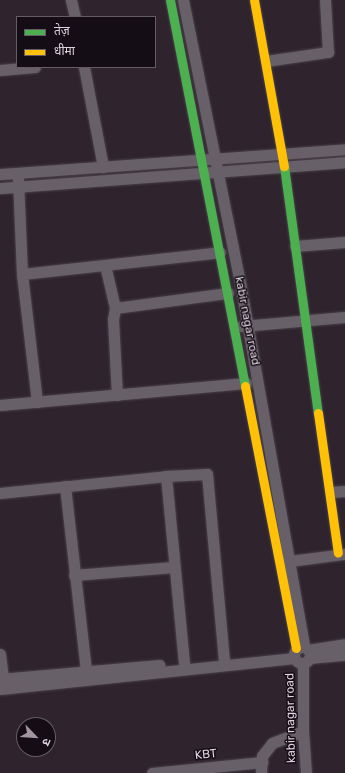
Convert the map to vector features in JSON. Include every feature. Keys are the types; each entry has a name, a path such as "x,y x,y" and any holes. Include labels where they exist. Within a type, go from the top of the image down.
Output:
{"street":[{"path":"71,0 75,16"},
{"name":"kabir nagar road","path":"170,0 246,383 285,562"},
{"name":"kabir nagar road","path":"183,0 248,326 301,654 303,731 306,773"},
{"path":"254,0 282,154 331,492 342,553 285,562"},
{"path":"266,61 328,52 325,0"},
{"path":"0,70 23,68"},
{"path":"84,68 103,167"},
{"path":"0,174 345,149"},
{"path":"0,188 345,162"},
{"path":"17,173 22,274 37,402"},
{"path":"295,246 345,242"},
{"path":"22,274 220,252"},
{"path":"105,264 116,308 113,319 117,395"},
{"path":"116,308 228,292"},
{"path":"235,327 345,317"},
{"path":"0,405 246,383"},
{"path":"0,493 166,476 207,474 224,660"},
{"path":"166,476 184,663"},
{"path":"65,486 86,671"},
{"path":"331,492 345,491"},
{"path":"74,575 174,567"},
{"path":"1,682 301,654 345,644"},
{"path":"0,654 1,682"},
{"path":"1,682 86,671 184,663 301,654 345,655"},
{"path":"261,768 262,756 272,743 303,731"},
{"name":"KBT","path":"152,773 261,768"}],"traffic: fast":[{"path":"170,0 245,386"},
{"path":"284,166 318,413"}],"traffic: slow":[{"path":"254,0 284,166"},
{"path":"245,386 296,648"},
{"path":"318,413 338,553"}]}
